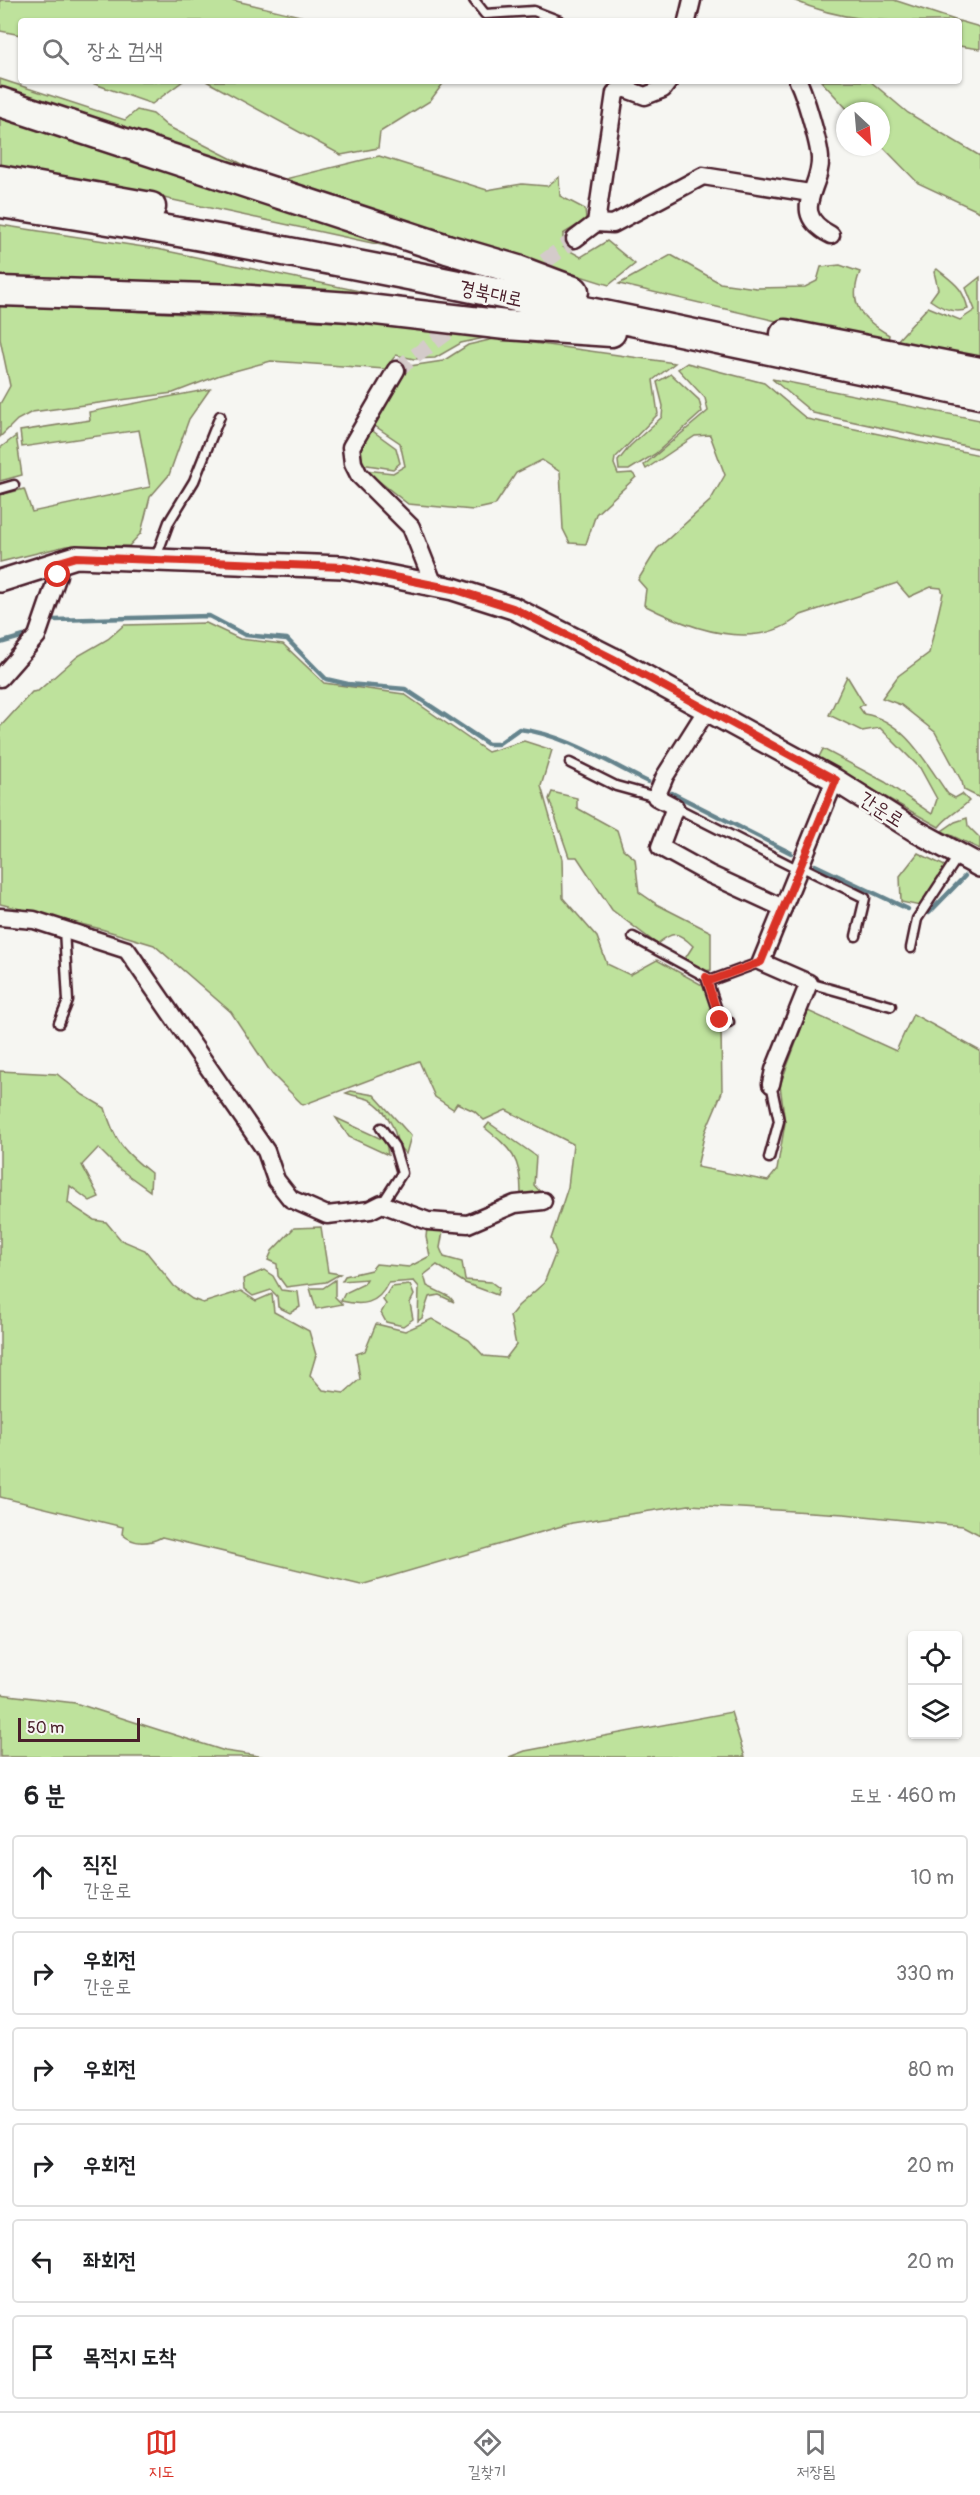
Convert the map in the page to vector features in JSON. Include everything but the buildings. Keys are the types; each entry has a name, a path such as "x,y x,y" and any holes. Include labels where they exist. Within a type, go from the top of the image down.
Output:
{"highway":[{"path":"0,102 447,249 518,270 574,291"},
{"name":"경북대로","path":"0,180 253,226 980,372"},
{"name":"경북대로","path":"0,203 152,226 495,293 980,394"},
{"path":"0,291 248,300 350,307 506,325 712,339"}],"street":[{"path":"688,18 692,0"},
{"path":"596,223 620,86 645,96 663,89 667,84"},
{"path":"799,84 820,156 820,171 810,194 810,215 815,225 831,235"},
{"path":"575,239 596,223 613,224 703,176 810,194"},
{"path":"396,370 351,447 353,462 358,475 411,527 434,585"},
{"name":"간운로","path":"0,581 76,557 344,567 434,585 513,608 612,658 836,780 980,866"},
{"path":"0,678 37,636 58,575 59,562"},
{"path":"706,711 665,776 656,797 675,807 660,847 709,874 783,908"},
{"path":"771,1084 774,1070 809,983 761,962 836,780"},
{"path":"0,917 34,920 127,950 266,1151 276,1180 291,1199 327,1215 370,1210 382,1204 428,1221 468,1224 515,1204 543,1202"}],"lane":[{"path":"474,0 485,14 534,11 552,18"},
{"path":"155,561 169,522 194,481 219,416"},
{"path":"0,489 14,485"},
{"path":"570,763 616,786 656,797"},
{"path":"675,807 866,898 856,936"},
{"path":"910,948 917,919 959,855"},
{"path":"59,1023 68,1001 64,929"},
{"path":"633,937 712,980 761,962"},
{"path":"706,977 720,1020 729,1022"},
{"path":"809,983 891,1006"},
{"path":"769,1158 779,1121 771,1084"},
{"path":"381,1128 394,1146 402,1173 382,1204"}],"green space":[{"path":"0,0 232,0 308,18 18,18 18,34 0,31"},
{"path":"793,0 894,0 949,18 854,18"},
{"path":"962,22 980,27 980,49 962,46"},
{"path":"0,79 125,120 137,110 153,114 167,126 252,169 0,91"},
{"path":"95,84 179,84 152,104"},
{"path":"211,84 443,84 430,101 380,132 378,148 341,155"},
{"path":"824,84 874,84 908,113 980,156 980,212 918,183 890,154 890,102 841,102"},
{"path":"0,114 423,254 76,179 0,169"},
{"path":"379,156 487,190 522,184 547,186 559,177 560,196 585,209 586,220 563,234 563,247 581,257 607,241 635,264 609,285 277,181"},
{"path":"0,225 157,249 398,299 0,279"},
{"path":"671,255 720,283 756,288 805,287 817,281 821,267 840,265 860,272 856,284 856,302 871,323 889,335 888,340 802,327 619,284"},
{"path":"937,269 960,290 968,309 958,311 948,309 930,300 938,289 934,272"},
{"path":"980,277 980,361 894,344 928,307 960,320 975,310 966,288"},
{"path":"0,304 391,325 489,337 461,343 435,358 414,359 396,355 385,369 271,361 220,375 173,393 32,412 17,420 0,437 0,404 10,386 0,339"},
{"path":"498,338 675,363 653,380 658,414 615,458 614,464 618,474 632,473 636,477 596,514 586,544 570,543 563,529 560,472 542,460 516,473 495,505 473,510 408,504 365,470 393,473 405,466 400,443 372,424 375,416 410,366 443,361 468,345"},
{"path":"687,363 764,383 807,419 980,455 980,798 964,790 935,732 901,705 882,698 898,676 929,653 943,593 941,588 931,587 909,597 897,583 801,615 783,626 764,633 744,635 702,629 644,605 646,589 638,580 657,549 710,501 725,475 710,435 695,436 646,469 644,465 708,411 705,398 678,369"},
{"path":"671,374 699,400 702,412 655,454 629,470 619,470 618,461 630,446 662,417 663,406 657,382"},
{"path":"772,379 980,420 980,449 813,413"},
{"path":"210,389 189,419 169,475 150,497 141,533 129,546 66,546 0,562 0,495 24,489 32,512 150,487 139,430 22,447 20,431 90,420 89,412"},
{"path":"370,429 396,448 400,463 393,469 361,464 356,445"},
{"path":"16,436 22,475 0,481 0,448"},
{"path":"206,623 240,639 283,644 324,683 404,694 488,752 524,741 552,750 541,786 562,859 563,898 597,937 607,964 630,975 657,960 704,986 721,1030 722,1092 705,1132 697,1167 768,1181 777,1170 785,1123 780,1085 808,1011 896,1051 913,1014 980,1051 980,1535 963,1526 844,1514 689,1505 572,1523 361,1585 162,1537 147,1542 137,1542 122,1534 123,1527 0,1497 0,1071 57,1074 83,1095 105,1108 112,1129 121,1145 151,1173 150,1191 118,1168 98,1148 82,1165 99,1197 90,1201 70,1186 68,1203 94,1220 106,1222 121,1240 145,1250 174,1286 192,1299 203,1303 241,1291 256,1301 272,1294 274,1312 309,1331 316,1355 310,1375 323,1390 344,1393 360,1379 356,1354 365,1351 376,1324 405,1331 432,1319 469,1340 484,1356 506,1358 516,1345 510,1316 544,1283 556,1252 551,1239 568,1187 573,1144 506,1110 484,1120 474,1111 457,1103 453,1109 435,1097 419,1061 303,1105 272,1074 231,1012 154,945 101,929 0,904 0,727 32,692 38,691 78,656 108,639 124,625"},
{"path":"847,676 864,704 859,707 864,714 878,718 902,734 913,745 948,794 955,798 962,794 969,801 939,827 818,759 823,749 885,782 932,814 937,799 920,768 880,728 862,731 829,715"},
{"path":"552,792 577,798 577,808 617,830 623,849 635,859 639,892 658,905 711,932 711,970 705,971 684,960 693,946 679,935 671,935 657,944 612,910 577,857 569,857 549,799"},
{"path":"967,818 968,826 980,838 980,849 942,831 955,822"},
{"path":"918,853 947,867 920,906 901,902 900,876"},
{"path":"351,1091 374,1095 411,1136 406,1154 397,1145 392,1126 385,1113 370,1100 346,1093"},
{"path":"336,1118 386,1141 388,1155 349,1137"},
{"path":"489,1123 536,1156 534,1185 543,1195 516,1198 521,1193 519,1171 513,1155 485,1128"},
{"path":"321,1227 328,1272 340,1274 326,1282 286,1287 278,1276 277,1264 268,1260 272,1251 294,1228"},
{"path":"427,1228 443,1231 440,1248 444,1257 462,1262 465,1280 491,1282 499,1288 497,1295 465,1283 437,1265 424,1275 427,1286 450,1297 454,1302 439,1295 429,1297 422,1318 418,1321 419,1287 414,1281 388,1283 379,1296 369,1302 341,1301 345,1293 364,1284 367,1279 342,1281 345,1276 371,1270 376,1264 409,1267 430,1256 426,1237"},
{"path":"264,1270 273,1276 281,1290 298,1292 300,1307 290,1313 278,1307 277,1296 271,1290 253,1296 244,1289 243,1279"},
{"path":"335,1280 335,1297 342,1304 316,1309 310,1288 323,1288"},
{"path":"410,1285 414,1295 410,1303 413,1319 403,1326 386,1322 381,1313 386,1304 383,1300 391,1287"},
{"path":"0,1694 75,1703 225,1751 265,1757 0,1757"},
{"path":"731,1712 745,1757 509,1757 525,1751"}],"waterway":[{"path":"54,620 209,616 245,635 287,639 326,679 348,684 405,689 488,744 498,744 519,729 536,732 585,750 648,782"},
{"path":"0,643 24,636"},
{"path":"672,793 791,853"},
{"path":"815,865 908,909"},
{"path":"929,913 965,876"}],"tunnel":[{"path":"525,276 575,239"},
{"path":"396,370 501,293"}],"route":[{"path":"58,575 59,562 76,557 344,567 453,589 513,608 612,658 836,780 761,962 712,980 706,977 720,1020"}]}
